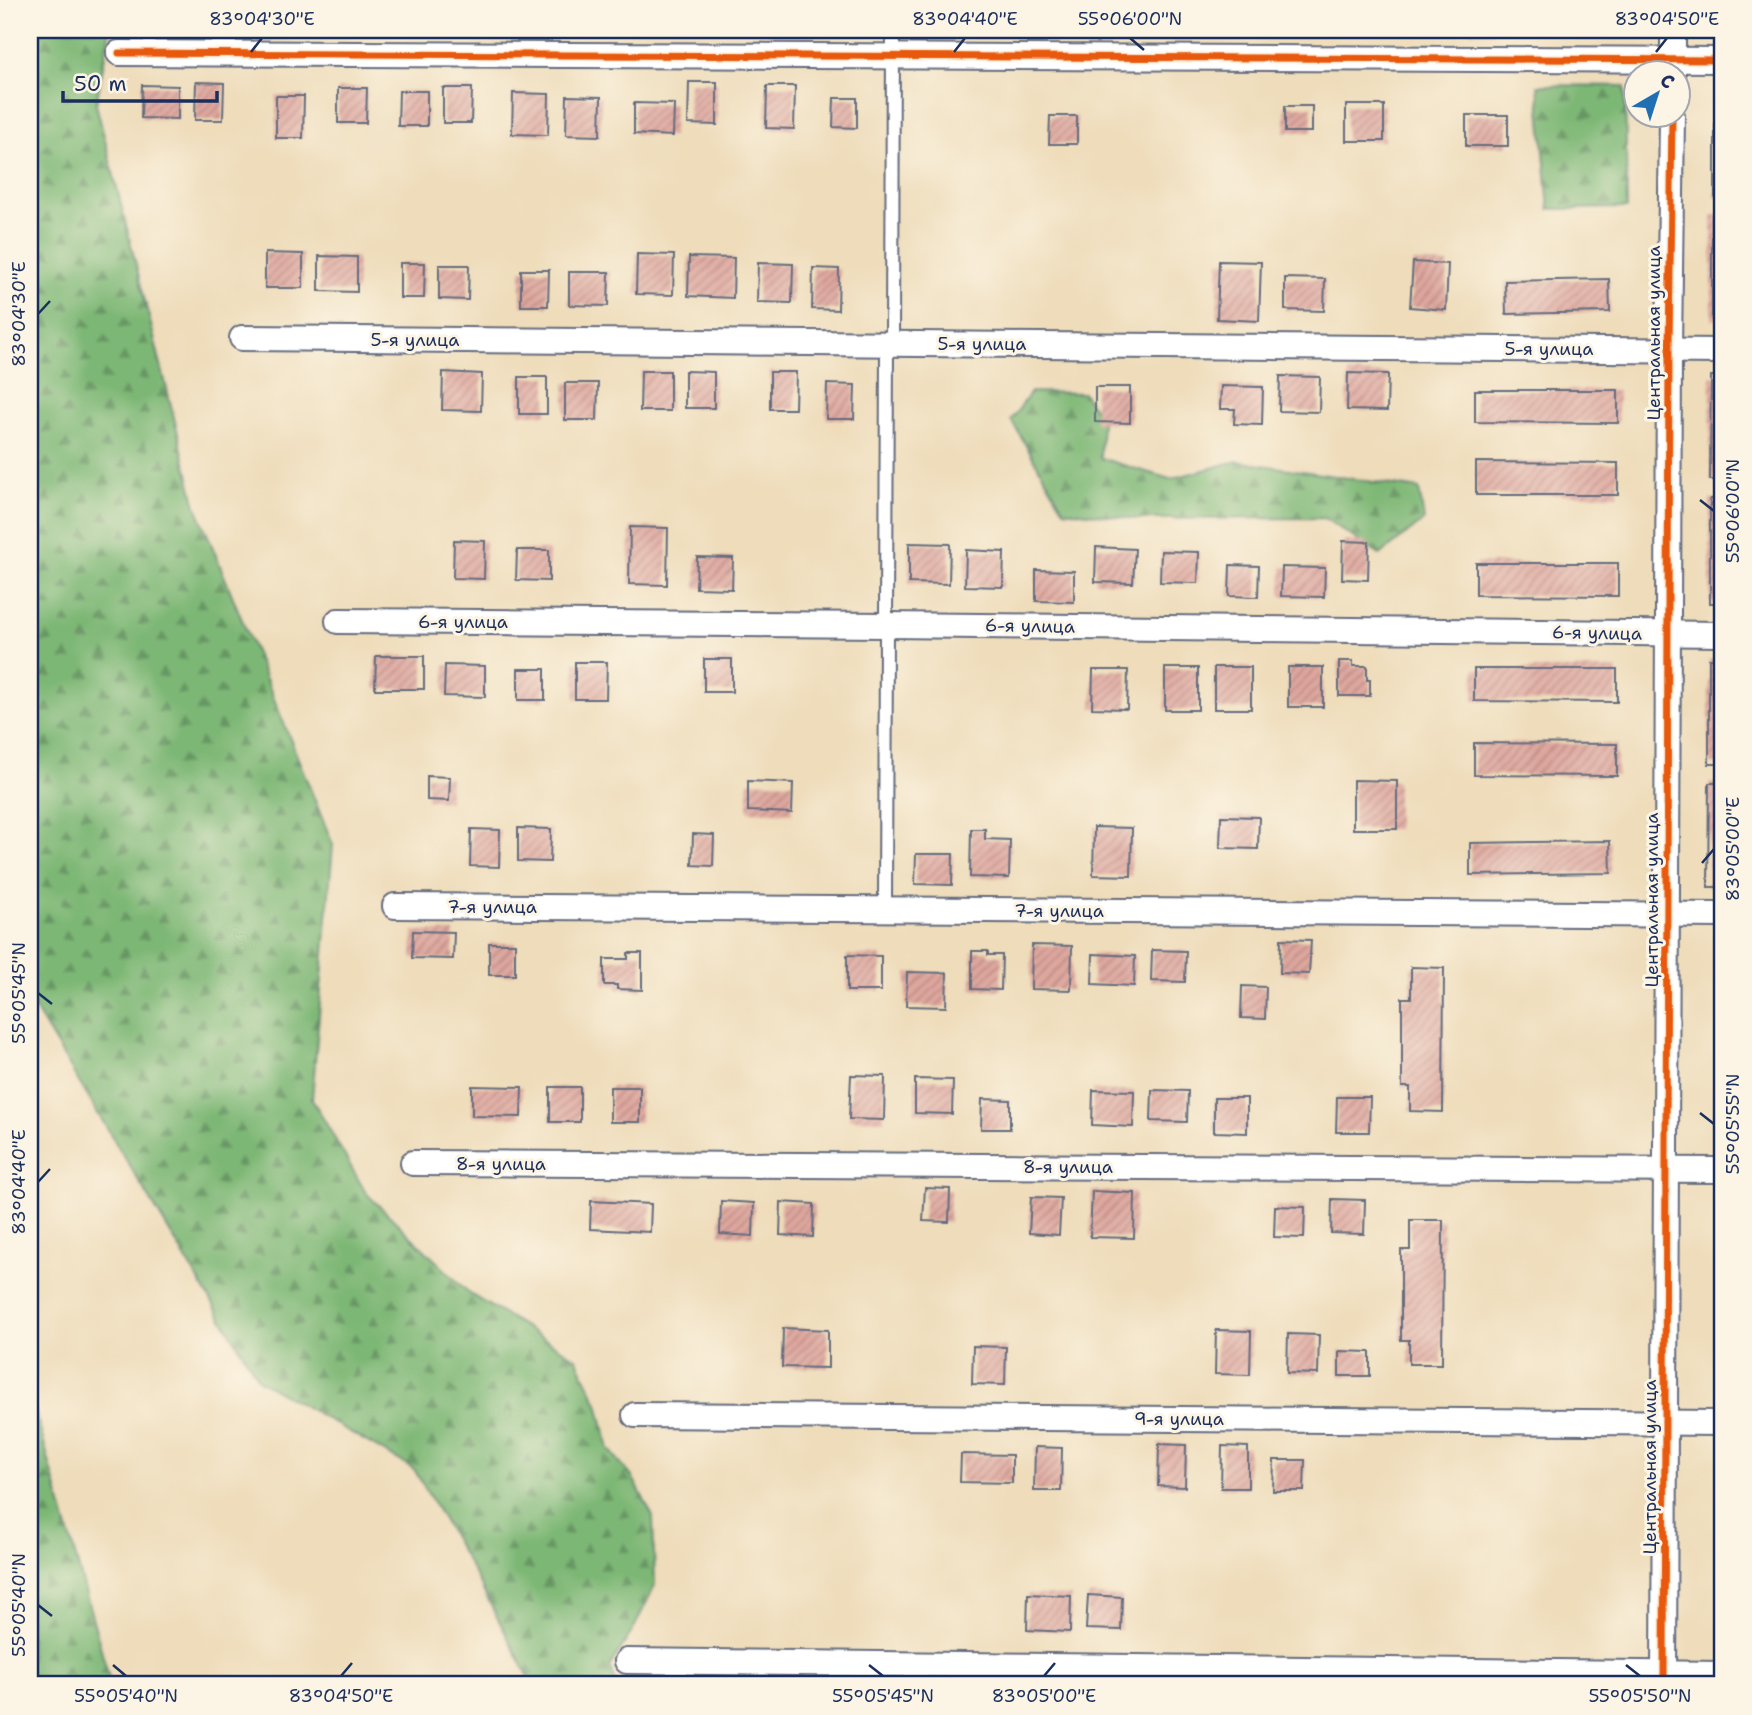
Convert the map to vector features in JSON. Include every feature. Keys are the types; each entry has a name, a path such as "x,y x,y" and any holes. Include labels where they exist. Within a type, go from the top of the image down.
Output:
{"street":[{"path":"1673,30 1673,60"},
{"path":"119,53 1622,65"},
{"path":"1692,64 1722,60"},
{"name":"Центральная улица","path":"1664,1680 1672,130"},
{"name":"5-я улица","path":"243,338 1722,351"},
{"name":"6-я улица","path":"338,621 1722,634"},
{"name":"7-я улица","path":"395,906 1722,915"},
{"name":"8-я улица","path":"413,1163 1722,1170"},
{"name":"9-я улица","path":"635,1415 1722,1423"},
{"path":"627,1661 1664,1680 1722,1674"}],"lane":[{"path":"885,909 893,30"}],"green space":[{"path":"30,30 110,30 96,104 196,506 333,845 312,1099 366,1193 470,1294 576,1358 598,1403 609,1449 633,1478 653,1517 655,1585 633,1630 610,1666 617,1685 533,1685 477,1579 414,1469 259,1380 30,1001"},
{"path":"1538,85 1622,86 1627,208 1549,209"},
{"path":"1031,392 1083,393 1102,420 1100,458 1170,479 1237,461 1419,489 1424,520 1380,555 1324,518 1137,519 1064,510 1011,420"},
{"path":"33,1403 111,1685 30,1685 30,1404"}],"building":[{"path":"1507,30 1507,32 1469,32"},
{"path":"1715,30 1722,30 1722,40 1715,40"},
{"path":"196,82 224,83 223,120 195,120"},
{"path":"689,82 717,82 717,125 688,124"},
{"path":"142,85 178,86 178,119 141,118"},
{"path":"767,86 795,86 794,129 766,128"},
{"path":"338,88 367,88 366,123 338,123"},
{"path":"443,88 472,88 471,123 443,123"},
{"path":"399,91 427,91 427,126 398,126"},
{"path":"513,93 549,94 548,135 512,134"},
{"path":"1715,93 1722,93 1722,197 1715,197"},
{"path":"276,96 304,96 303,138 276,138"},
{"path":"567,96 601,97 600,136 566,135"},
{"path":"834,98 857,98 857,128 833,127"},
{"path":"634,103 674,104 673,136 634,134"},
{"path":"1346,105 1384,105 1384,141 1346,141"},
{"path":"1285,106 1312,106 1312,132 1285,132"},
{"path":"1466,115 1508,115 1508,146 1466,146"},
{"path":"1050,116 1077,116 1077,144 1049,144"},
{"path":"1712,215 1722,215 1722,320 1712,320"},
{"path":"265,253 303,254 303,288 265,288"},
{"path":"637,254 674,255 673,295 636,294"},
{"path":"319,256 357,257 357,292 319,291"},
{"path":"689,257 734,258 733,298 688,296"},
{"path":"1219,261 1261,262 1259,321 1217,319"},
{"path":"1413,262 1448,264 1446,310 1410,307"},
{"path":"400,263 425,263 424,298 400,298"},
{"path":"758,263 793,264 792,303 757,302"},
{"path":"439,265 469,265 468,300 439,299"},
{"path":"813,268 839,269 838,310 812,309"},
{"path":"521,270 549,270 548,306 521,306"},
{"path":"569,272 609,272 608,306 569,305"},
{"path":"1285,278 1325,279 1324,311 1285,310"},
{"path":"1609,279 1610,312 1506,314 1505,281"},
{"path":"641,371 670,371 670,411 640,411"},
{"path":"685,371 714,372 714,408 685,408"},
{"path":"443,372 482,374 481,411 442,410"},
{"path":"770,372 796,372 795,409 770,409"},
{"path":"1348,373 1388,374 1387,411 1347,410"},
{"path":"1280,376 1320,377 1319,412 1279,411"},
{"path":"1711,376 1722,376 1722,480 1710,480"},
{"path":"519,377 547,377 547,414 519,414"},
{"path":"565,383 598,383 597,420 565,420"},
{"path":"827,384 855,385 854,419 826,419"},
{"path":"1221,386 1263,387 1262,425 1234,424 1235,409 1220,409"},
{"path":"1095,387 1130,387 1130,423 1095,422"},
{"path":"1475,390 1618,390 1618,423 1475,422"},
{"path":"1476,462 1618,463 1618,495 1476,495"},
{"path":"1710,499 1722,499 1722,603 1710,603"},
{"path":"630,527 668,528 667,585 629,584"},
{"path":"454,540 485,541 484,579 453,578"},
{"path":"1343,541 1369,542 1368,580 1342,579"},
{"path":"909,543 950,544 949,584 909,583"},
{"path":"1096,547 1135,549 1133,583 1095,582"},
{"path":"517,550 549,550 549,581 516,580"},
{"path":"966,550 1004,552 1003,587 965,586"},
{"path":"1161,551 1199,552 1198,583 1160,582"},
{"path":"697,557 733,558 732,589 696,588"},
{"path":"1476,563 1618,563 1618,596 1476,595"},
{"path":"1230,565 1259,566 1258,597 1229,596"},
{"path":"1282,567 1325,568 1324,597 1281,596"},
{"path":"1036,570 1074,571 1074,602 1036,601"},
{"path":"376,656 424,656 424,689 375,689"},
{"path":"704,659 732,659 732,692 704,692"},
{"path":"1709,659 1722,659 1722,764 1709,764"},
{"path":"1339,661 1353,661 1353,666 1367,666 1370,696 1339,696"},
{"path":"575,662 607,662 606,699 575,699"},
{"path":"445,665 485,666 485,697 444,696"},
{"path":"1214,667 1251,667 1251,709 1214,709"},
{"path":"1288,667 1323,667 1323,707 1288,707"},
{"path":"1165,668 1198,668 1198,710 1165,710"},
{"path":"518,669 545,669 545,700 518,700"},
{"path":"1474,669 1617,669 1617,702 1474,701"},
{"path":"1093,670 1128,670 1127,709 1092,708"},
{"path":"1474,743 1617,744 1617,776 1474,775"},
{"path":"427,776 450,777 449,801 427,800"},
{"path":"1353,780 1397,781 1397,829 1353,829"},
{"path":"748,781 793,783 792,813 748,811"},
{"path":"1709,783 1722,783 1722,887 1708,887"},
{"path":"1221,816 1259,817 1258,849 1220,848"},
{"path":"1094,827 1132,828 1131,876 1093,875"},
{"path":"518,828 551,829 550,862 518,861"},
{"path":"471,829 500,830 499,867 470,866"},
{"path":"971,829 985,829 985,839 1010,840 1009,878 970,877"},
{"path":"693,834 714,835 713,866 692,865"},
{"path":"1610,841 1611,873 1470,875 1470,843"},
{"path":"916,854 953,854 952,885 915,884"},
{"path":"413,931 454,932 453,959 412,958"},
{"path":"1281,939 1311,940 1309,974 1280,973"},
{"path":"489,943 515,943 515,975 489,975"},
{"path":"1032,945 1072,946 1071,990 1031,989"},
{"path":"1152,950 1186,951 1185,982 1151,981"},
{"path":"972,951 988,951 988,955 1002,955 1001,990 972,989"},
{"path":"628,953 642,953 642,990 617,989 617,985 604,985 604,959 628,959"},
{"path":"1093,954 1135,956 1134,986 1092,984"},
{"path":"847,955 881,956 881,991 847,991"},
{"path":"1411,967 1444,968 1443,1112 1410,1111 1410,1087 1402,1087 1402,998 1411,998"},
{"path":"907,972 947,973 946,1007 906,1006"},
{"path":"1242,986 1266,987 1265,1019 1241,1018"},
{"path":"851,1075 885,1076 884,1120 849,1119"},
{"path":"915,1079 953,1080 952,1114 915,1113"},
{"path":"472,1086 522,1087 521,1117 472,1116"},
{"path":"550,1087 580,1087 580,1122 550,1122"},
{"path":"610,1087 640,1087 640,1122 610,1122"},
{"path":"1093,1090 1134,1091 1133,1127 1092,1125"},
{"path":"1152,1090 1188,1091 1187,1122 1151,1121"},
{"path":"1337,1097 1370,1097 1369,1132 1336,1132"},
{"path":"1214,1098 1247,1098 1247,1133 1214,1132"},
{"path":"982,1099 1010,1100 1010,1129 981,1129"},
{"path":"925,1188 950,1189 949,1222 923,1221"},
{"path":"1092,1191 1135,1193 1134,1238 1090,1237"},
{"path":"1031,1197 1061,1198 1059,1235 1029,1233"},
{"path":"1332,1199 1365,1200 1364,1234 1331,1233"},
{"path":"591,1201 651,1204 650,1232 590,1229"},
{"path":"721,1201 754,1203 753,1236 720,1234"},
{"path":"781,1202 814,1204 813,1237 780,1235"},
{"path":"1275,1206 1305,1207 1304,1238 1274,1237"},
{"path":"1410,1220 1443,1220 1442,1364 1409,1364 1409,1340 1401,1340 1401,1250 1410,1250"},
{"path":"783,1328 828,1330 828,1368 782,1367"},
{"path":"1216,1330 1251,1331 1250,1375 1215,1374"},
{"path":"1288,1334 1319,1335 1318,1374 1287,1373"},
{"path":"973,1346 1006,1347 1005,1385 972,1384"},
{"path":"1339,1351 1370,1352 1370,1376 1339,1376"},
{"path":"1159,1444 1186,1445 1185,1487 1158,1486"},
{"path":"1222,1446 1248,1447 1248,1488 1221,1488"},
{"path":"1035,1447 1062,1448 1061,1491 1034,1491"},
{"path":"961,1454 1012,1455 1012,1483 960,1482"},
{"path":"1274,1460 1305,1460 1304,1491 1273,1491"},
{"path":"1028,1594 1071,1596 1070,1632 1027,1630"},
{"path":"1088,1595 1122,1597 1121,1630 1086,1629"}],"cycle path":[{"path":"119,53 1722,60"},
{"path":"1664,1685 1672,130"}]}
